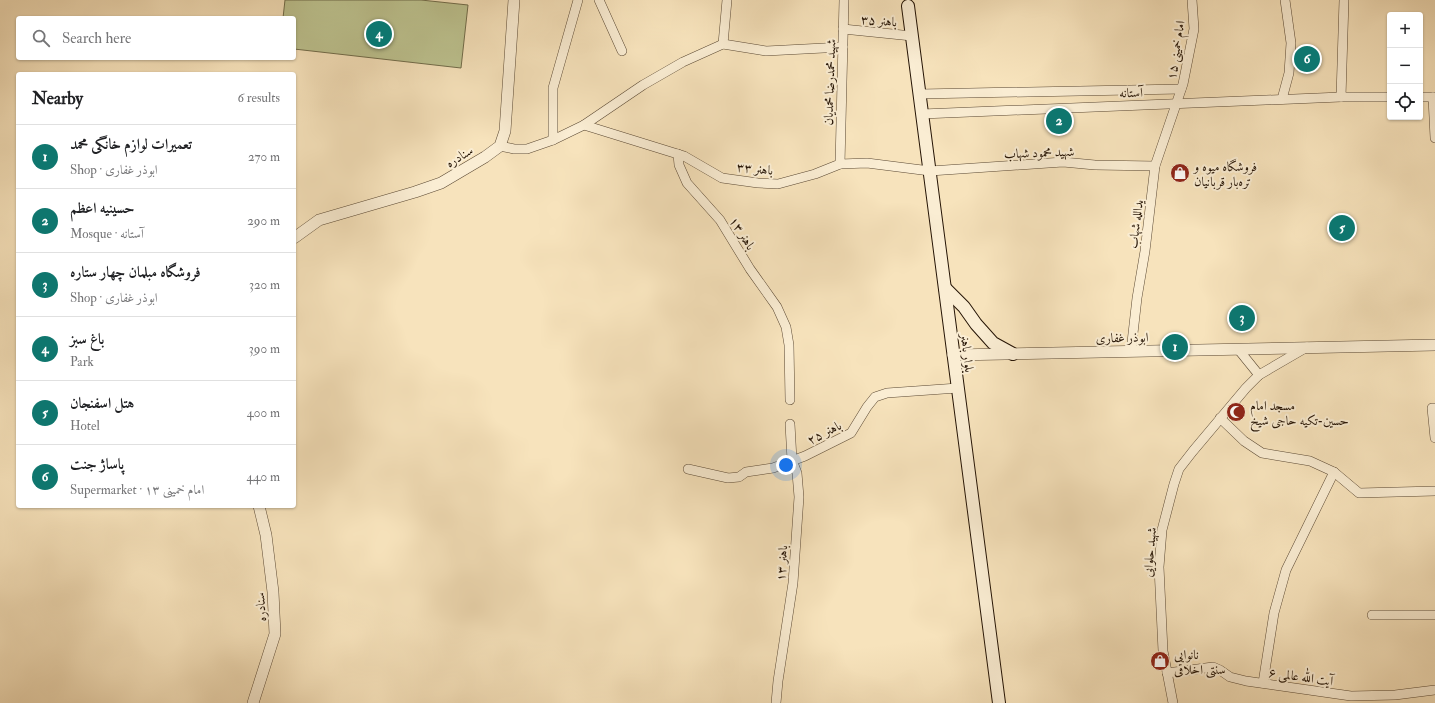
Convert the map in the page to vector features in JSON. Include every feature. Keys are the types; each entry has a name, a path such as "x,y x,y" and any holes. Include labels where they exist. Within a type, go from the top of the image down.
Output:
{"main road":[{"name":"بلوار باهنر","path":"907,2 999,703"},
{"path":"945,288 964,307 993,343 1013,354"}],"street":[{"path":"514,0 505,131 500,146 514,149 527,149 553,140 584,125 643,85 683,62 723,44 766,50 843,47"},
{"path":"553,140 553,88 578,0"},
{"path":"599,0 622,51"},
{"path":"723,44 727,0"},
{"name":"شهید محمدرضا محمدیان","path":"840,164 844,0"},
{"name":"امام خمینی ۱۵","path":"1176,103 1181,89 1194,29 1192,0"},
{"path":"1282,99 1289,72 1291,43 1285,0"},
{"path":"1341,96 1344,0"},
{"name":"باهنر ۳۵","path":"843,29 912,36"},
{"name":"آستانه","path":"920,94 1181,89"},
{"name":"آستانه","path":"922,114 1341,96 1387,97"},
{"path":"1423,97 1434,97 1435,138"},
{"name":"یدالله شهاب","path":"1131,351 1155,166 1176,103"},
{"name":"باهنر ۳۳","path":"584,125 684,156 722,178 758,183 778,184 815,174 840,164 867,163 930,171"},
{"name":"سنادره","path":"296,236 318,220 441,183 500,146"},
{"name":"باهنر ۱۳","path":"678,154 679,165 687,183 720,220 750,269 777,308 786,327 789,345 790,400"},
{"name":"شهید محمود شهاب","path":"930,171 1063,162 1095,165 1155,166"},
{"name":"ابوذر غفاری","path":"954,355 1435,345"},
{"name":"شهید حلوایی","path":"1173,703 1163,651 1159,559 1162,530 1174,484 1180,469 1208,432 1234,401 1259,375 1307,347"},
{"path":"1238,349 1259,375"},
{"name":"باهنر ۲۵","path":"688,469 728,478 739,477 746,472 773,468 805,456 851,433 875,397 887,393 958,388"},
{"path":"1435,408 1432,408 1435,438"},
{"path":"1220,418 1244,441 1262,453 1310,461 1334,472 1359,493 1435,491"},
{"name":"باهنر ۱۳","path":"776,703 793,583 799,497 797,473 792,460 790,424"},
{"path":"1263,684 1274,613 1286,570 1334,472"},
{"name":"سنادره","path":"254,703 275,634 273,592 266,535 259,508"},
{"path":"1372,615 1435,615"},
{"name":"آیت الله عالمی ۶","path":"1167,673 1213,667 1230,677 1246,681 1351,696 1395,695 1435,690"}],"green space":[{"path":"285,0 421,0 468,5 461,68 296,49 296,16 283,16"}],"place":[{"name":"باغ سبز","path":"379,34"},
{"name":"پاساژ جنت","path":"1307,59"},
{"name":"حسینیه اعظم","path":"1059,121"},
{"name":"فروشگاه میوه و تره‌بار قربانیان","path":"1180,173"},
{"name":"هتل اسفنجان","path":"1342,228"},
{"name":"فروشگاه مبلمان چهار ستاره","path":"1242,318"},
{"name":"تعمیرات لوازم خانگی محمد","path":"1175,347"},
{"name":"مسجد امام حسین-تکیه حاجی شیخ","path":"1236,412"},
{"name":"نانوایی سنتی اخلاقی","path":"1160,661"}]}
